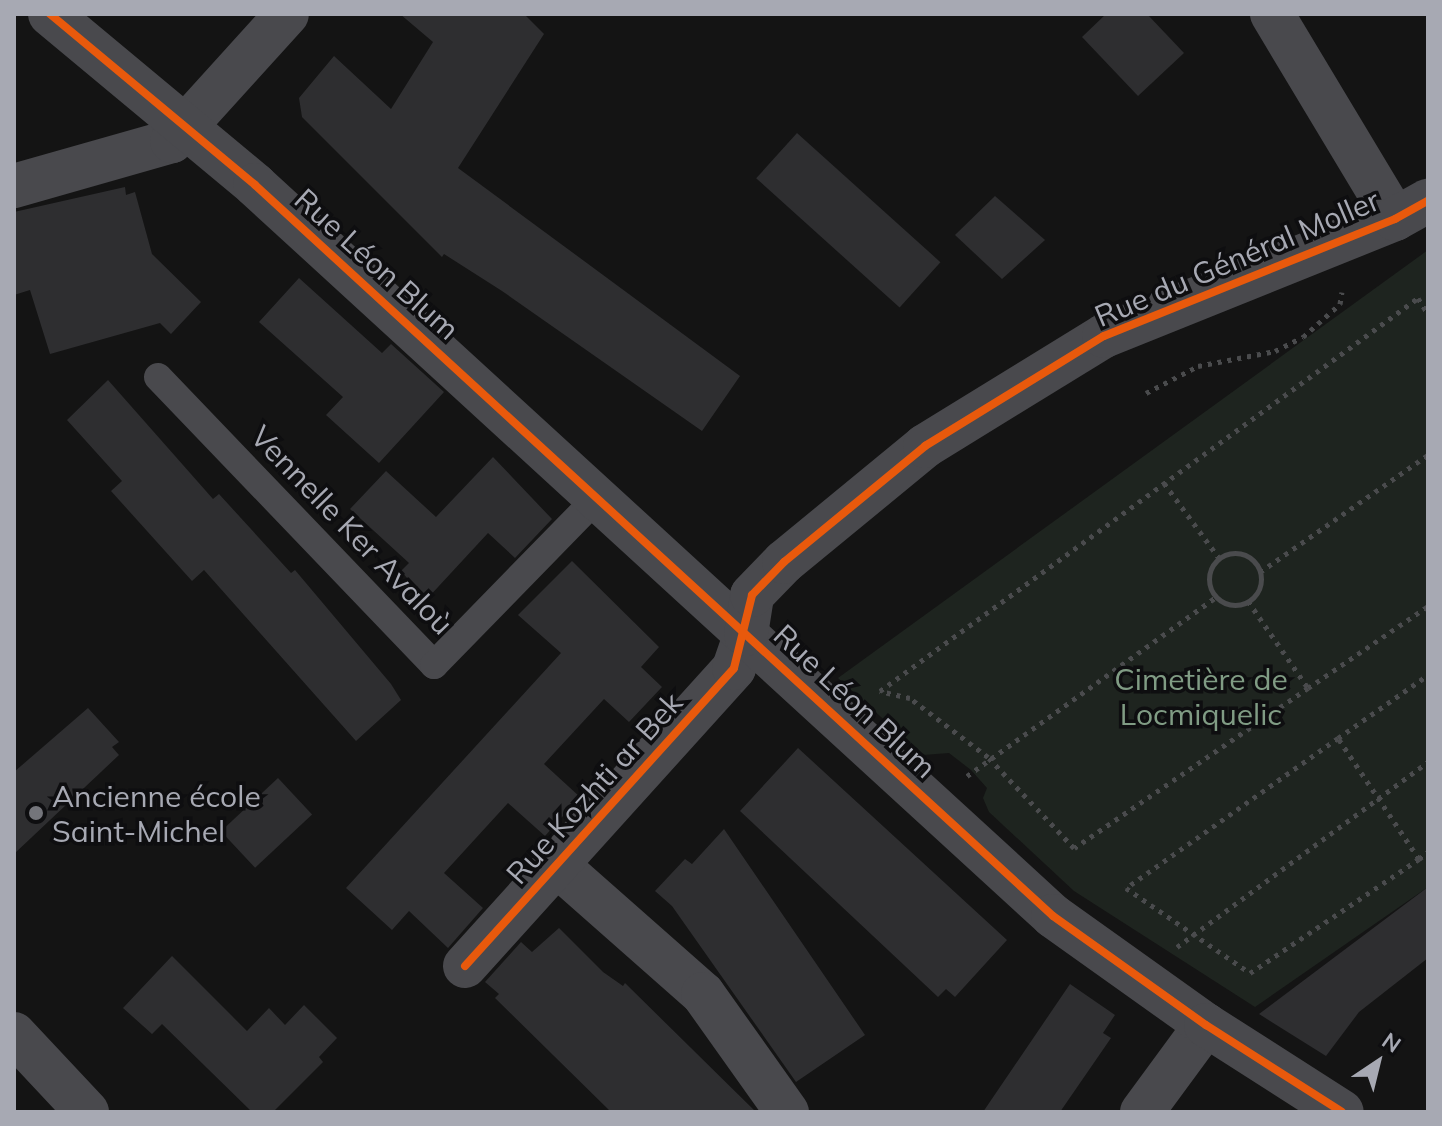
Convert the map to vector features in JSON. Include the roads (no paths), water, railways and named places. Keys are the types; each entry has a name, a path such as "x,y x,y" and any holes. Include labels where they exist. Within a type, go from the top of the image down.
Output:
{"street":[{"name":"Rue Léon Blum","path":"50,14 187,128 1053,916 1206,1025 1342,1112"},
{"path":"14,186 172,141 287,14"},
{"path":"1272,14 1411,210"},
{"name":"Rue du Général Moller","path":"746,634 752,595 784,562 925,446 1104,336 1411,210"},
{"name":"Rue Kozhti ar Bek","path":"465,966 734,668 746,634"},
{"name":"Rue Kozhti ar Bek","path":"558,866 703,994 787,1112"},
{"path":"1142,1112 1206,1025"},
{"path":"14,1034 87,1112"}],"lane":[{"name":"Vennelle Ker Avaloù","path":"158,377 434,665 597,498"}],"place":[{"name":"Ancienne école Saint-Michel","path":"36,813"}],"park label":[{"name":"Cimetière de Locmiquelic","path":"1201,696"}]}
